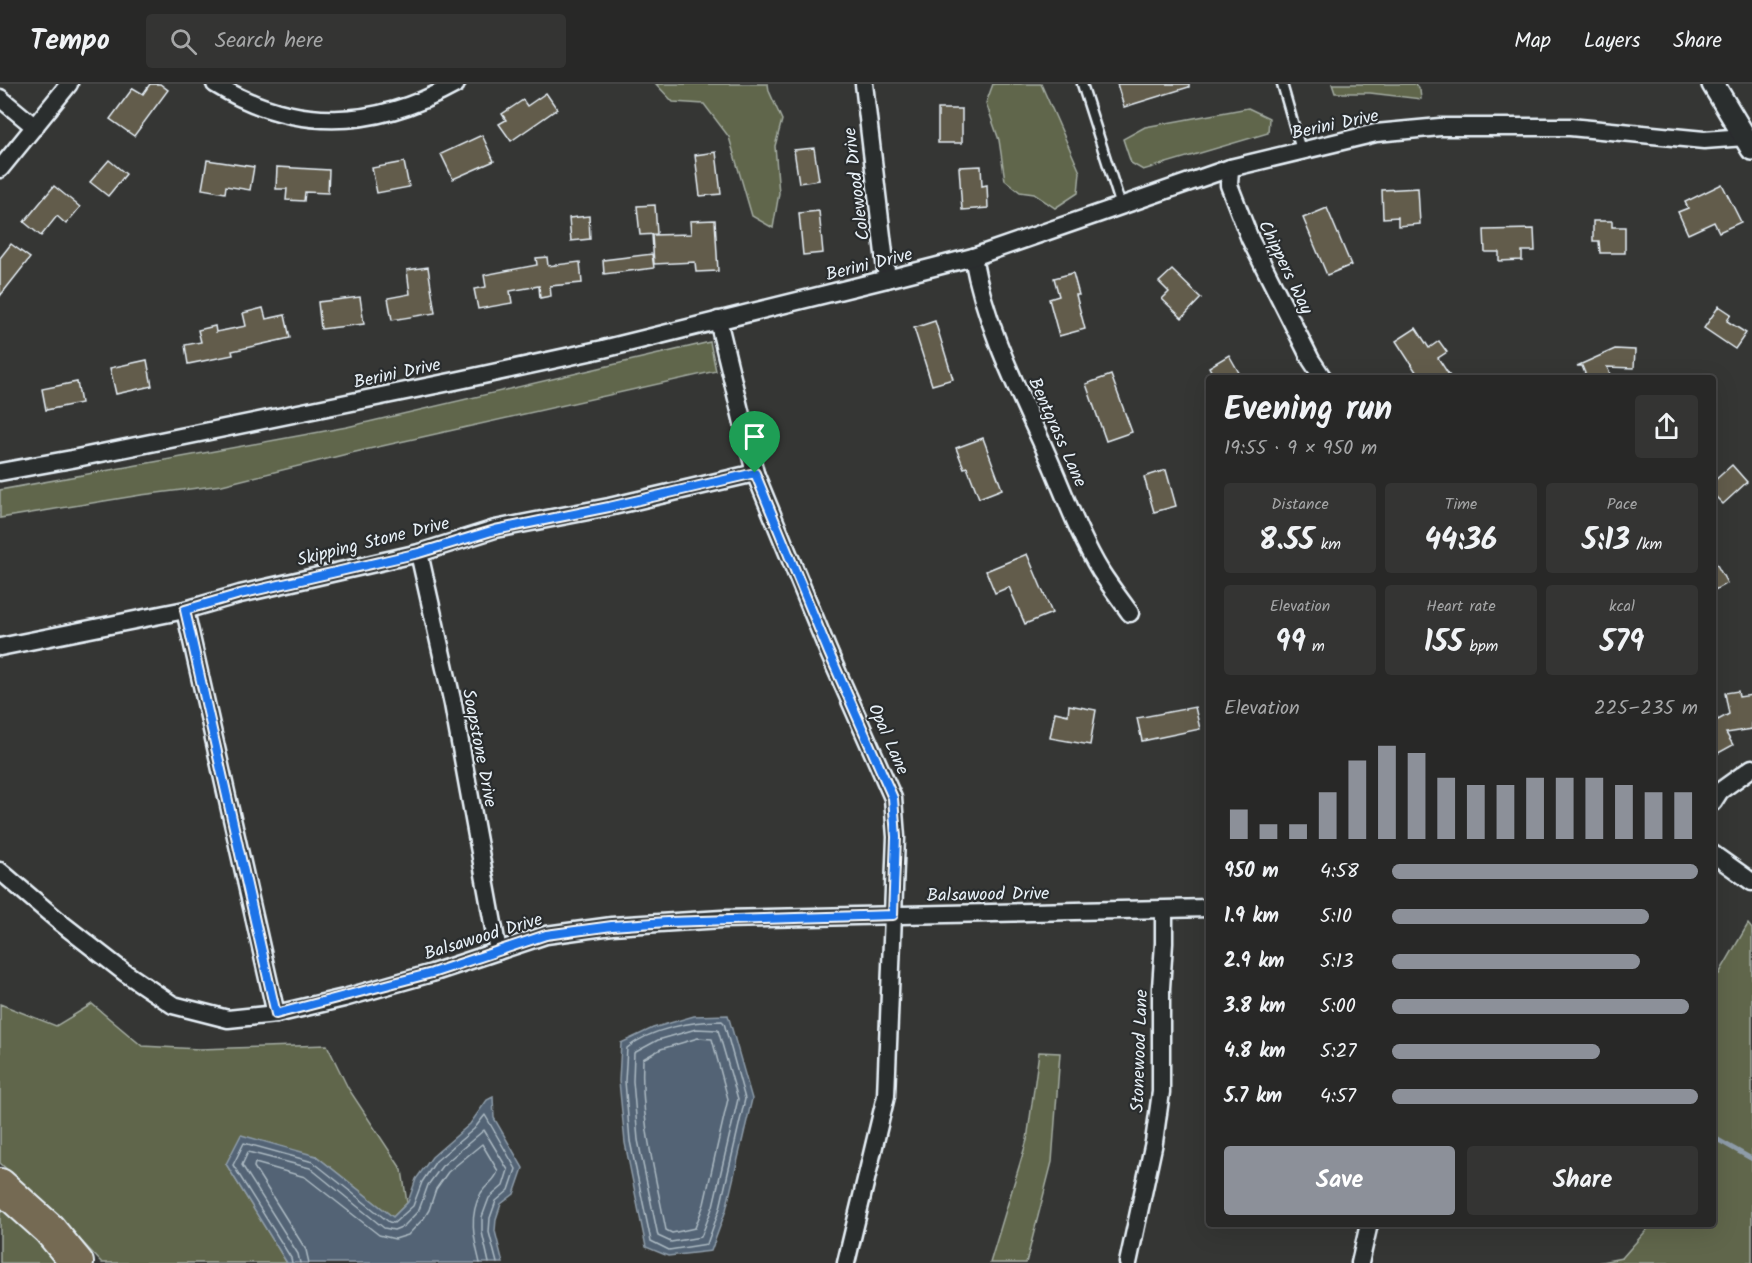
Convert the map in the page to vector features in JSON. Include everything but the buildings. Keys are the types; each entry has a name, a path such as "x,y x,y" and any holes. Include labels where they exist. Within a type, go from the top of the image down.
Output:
{"highway":[{"path":"0,1185 49,1229 77,1263"}],"street":[{"path":"0,170 69,84"},
{"path":"215,84 253,104 282,113 330,120 383,115 432,97 456,84"},
{"name":"Colewood Drive","path":"864,84 887,279"},
{"path":"1713,84 1748,143"},
{"path":"0,98 35,127"},
{"name":"Berini Drive","path":"0,472 603,349 973,257 1195,178 1376,133 1440,127 1570,127 1748,143"},
{"name":"Chippers Way","path":"1230,168 1229,185 1250,239 1305,350 1321,375"},
{"name":"Bentgrass Lane","path":"973,257 977,279 1016,386 1100,571 1130,613"},
{"name":"Opal Lane","path":"718,320 755,473 820,633 893,798 896,837 886,1096 846,1263"},
{"name":"Skipping Stone Drive","path":"0,647 185,610 240,594 419,553 495,530 609,507 755,473"},
{"name":"Soapstone Drive","path":"419,553 453,704 498,951"},
{"path":"185,610 276,1014"},
{"path":"1716,797 1720,791 1752,768"},
{"path":"1716,856 1752,882"},
{"name":"Balsawood Drive","path":"0,871 124,972 173,1005 228,1019 276,1014 421,976 546,935 612,926 722,919 1206,908"},
{"name":"Stonewood Lane","path":"1128,1263 1154,1142 1161,1092 1164,910"},
{"path":"1360,1263 1368,1227"}],"lane":[{"path":"1082,84 1121,206"},
{"path":"1282,84 1301,150"}],"green space":[{"path":"656,84 768,84 782,120 775,146 779,193 773,228 752,216 729,137 704,104 673,102"},
{"path":"993,84 1041,84 1080,172 1078,193 1055,208 1034,194 1020,192 1005,180 999,140 986,103"},
{"path":"1332,84 1415,84 1420,90 1421,99 1370,93 1335,93"},
{"path":"1248,108 1269,118 1268,133 1143,170 1131,163 1123,139 1145,127"},
{"path":"710,342 716,371 351,453 222,485 141,495 0,518 0,490 347,427"},
{"path":"1748,924 1752,929 1752,1263 1596,1263 1622,1258 1649,1227 1716,1227 1716,972 1719,974"},
{"path":"0,1004 56,1026 92,1004 142,1046 199,1049 327,1045 348,1088 402,1170 407,1203 393,1217 316,1156 226,1164 287,1263 102,1263 58,1216 0,1163"},
{"path":"1039,1052 1060,1053 1052,1162 1026,1263 990,1263 1027,1140"},
{"path":"0,1202 66,1263 0,1263"}],"water":[{"path":"728,1015 752,1099 726,1210 711,1251 668,1256 646,1247 625,1143 619,1081 621,1043 653,1028 694,1016"},
{"path":"493,1097 494,1118 523,1168 514,1194 501,1204 496,1219 495,1231 503,1263 287,1263 226,1164 241,1135 316,1156 393,1217 408,1202 416,1179 432,1157 470,1124 487,1100"}],"waterway":[{"path":"1716,1139 1752,1159"}],"route":[{"path":"755,473 829,653 893,798 896,837 893,915 667,922 612,926 546,935 432,973 344,998 276,1014 185,610 240,594 419,553 495,530 609,507 755,473"}]}
